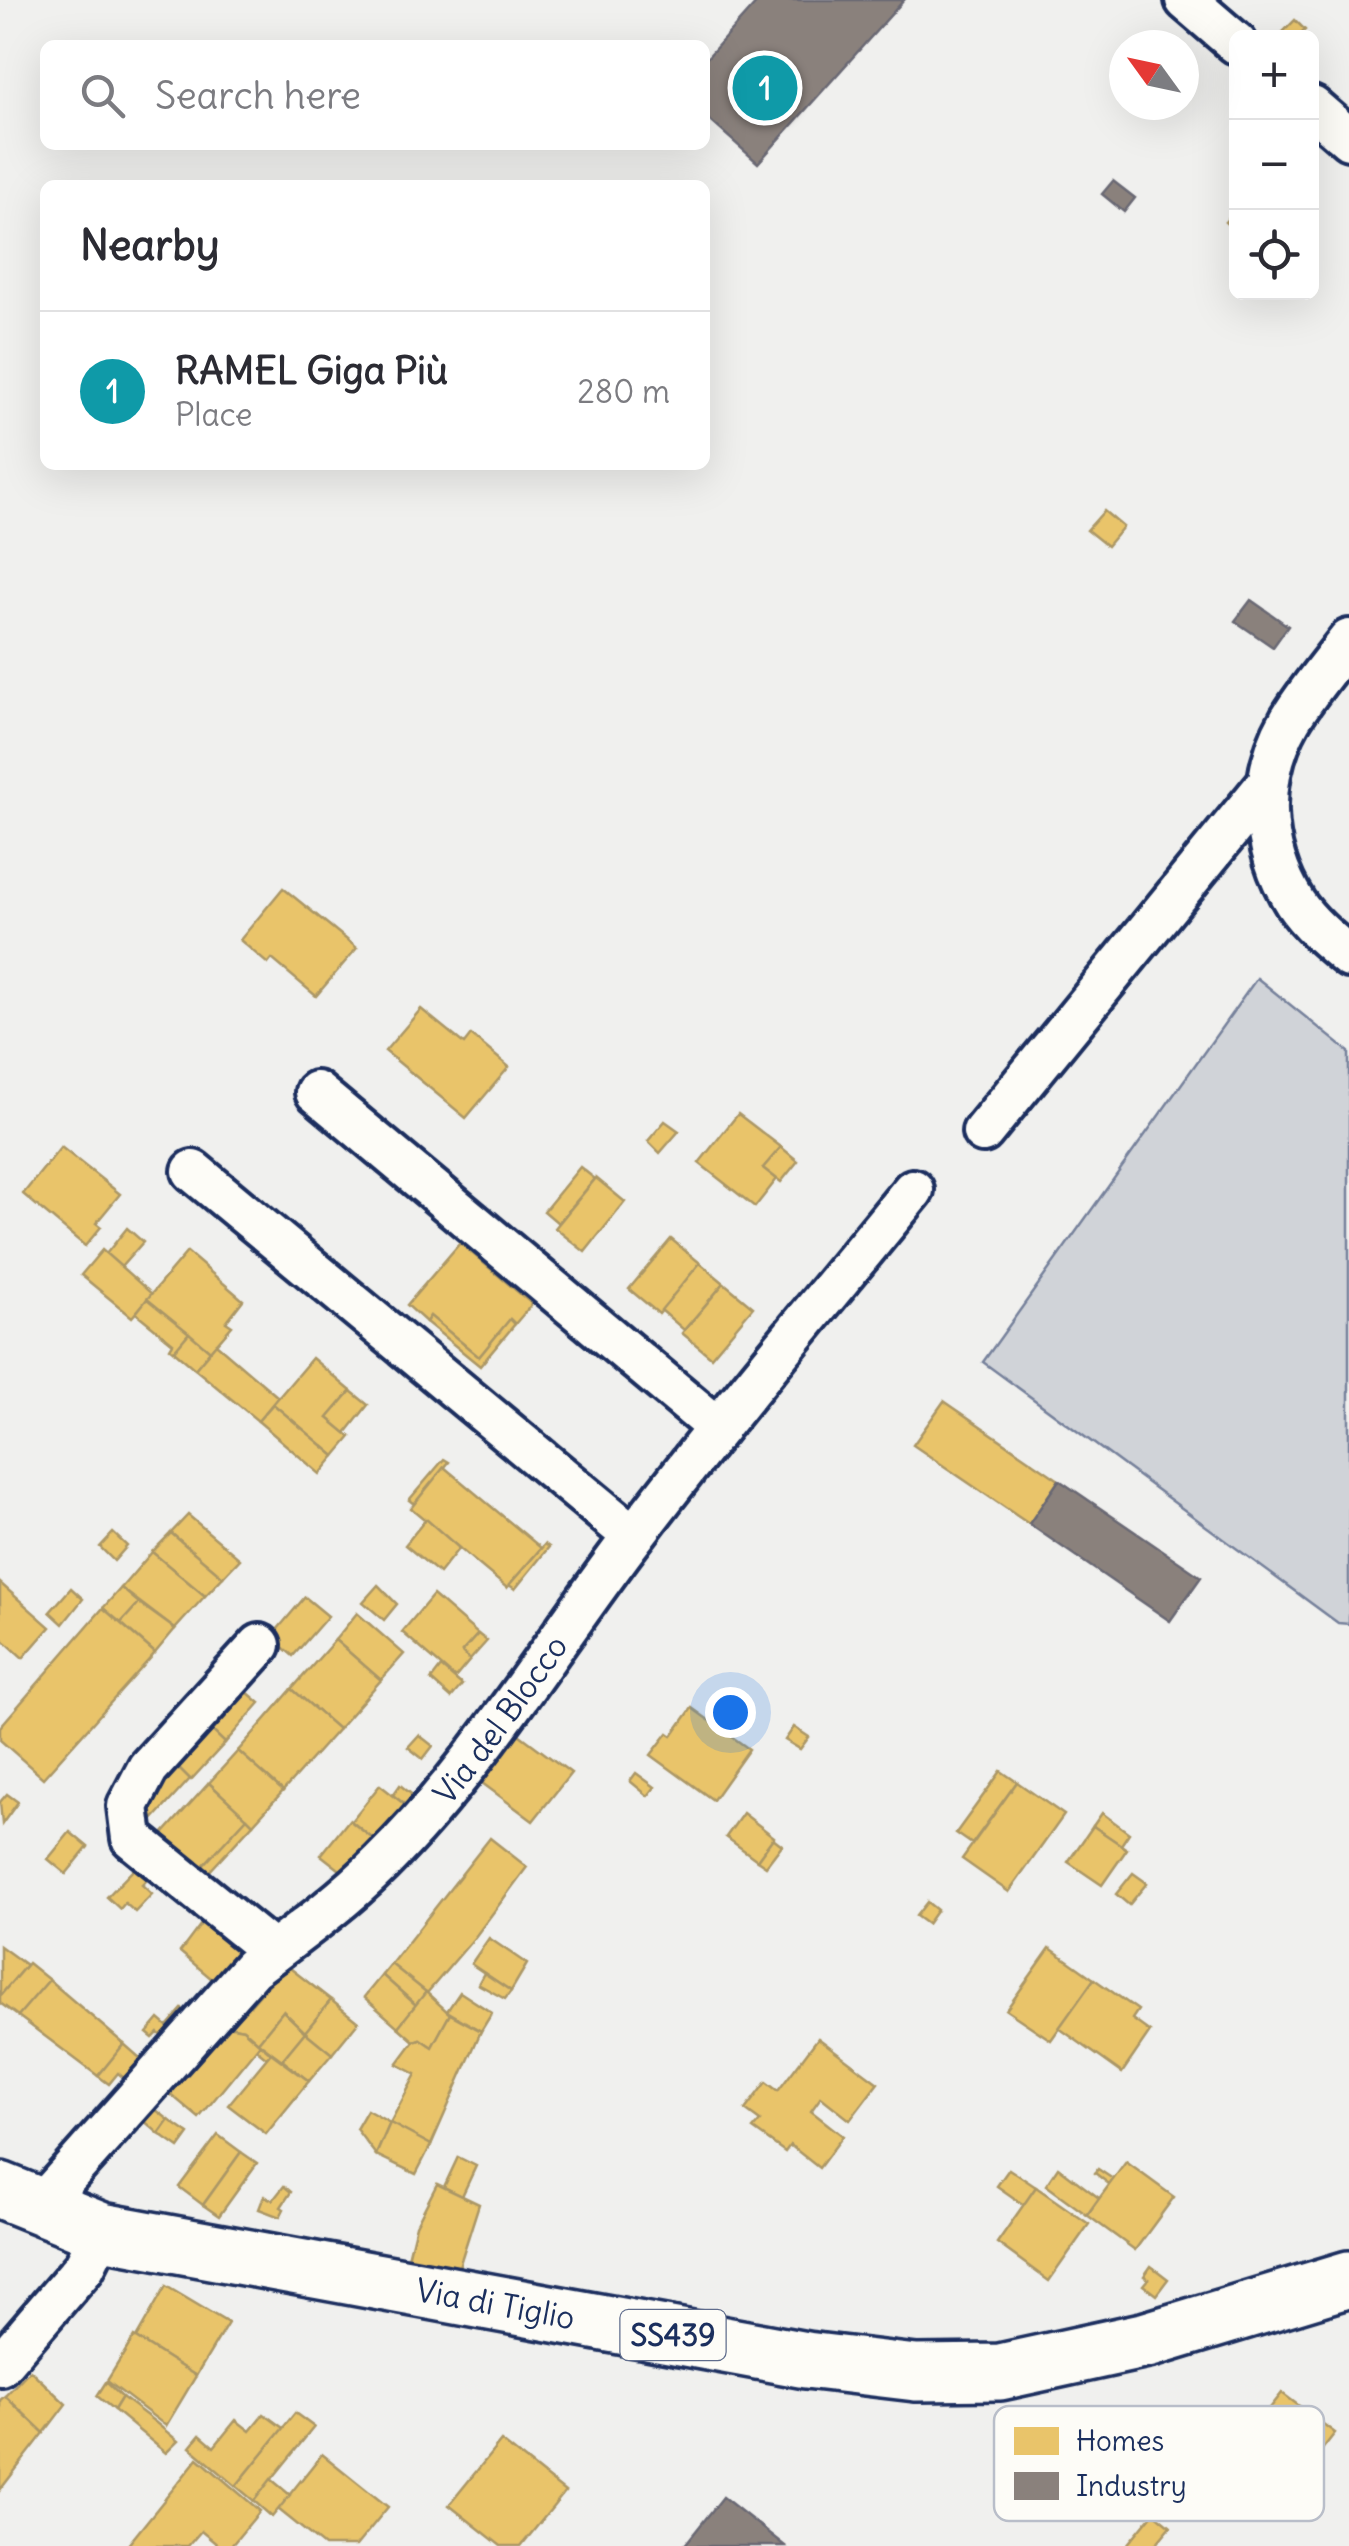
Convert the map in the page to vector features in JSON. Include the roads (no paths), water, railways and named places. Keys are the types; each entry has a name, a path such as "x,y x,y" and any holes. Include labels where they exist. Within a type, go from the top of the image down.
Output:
{"main road":[{"name":"Via di Tiglio","path":"20,2198 102,2232 806,2360 916,2373 1000,2372 1147,2340 1349,2279"}],"street":[{"path":"1186,0 1229,37"},
{"path":"1319,113 1349,139"},
{"path":"1349,640 1288,724 1268,783 1265,823 1273,856 1296,904 1349,958"},
{"path":"983,1132 1268,783"},
{"path":"316,1092 718,1428"},
{"path":"193,1171 633,1536"},
{"name":"Via del Blocco","path":"20,2198 252,1968 293,1940 380,1865 430,1810 510,1708 633,1536 913,1190"},
{"path":"260,1645 148,1768 128,1806 132,1838 273,1952"},
{"path":"0,2364 84,2267 102,2232"}],"place":[{"name":"RAMEL Giga Più","path":"765,88"}]}
